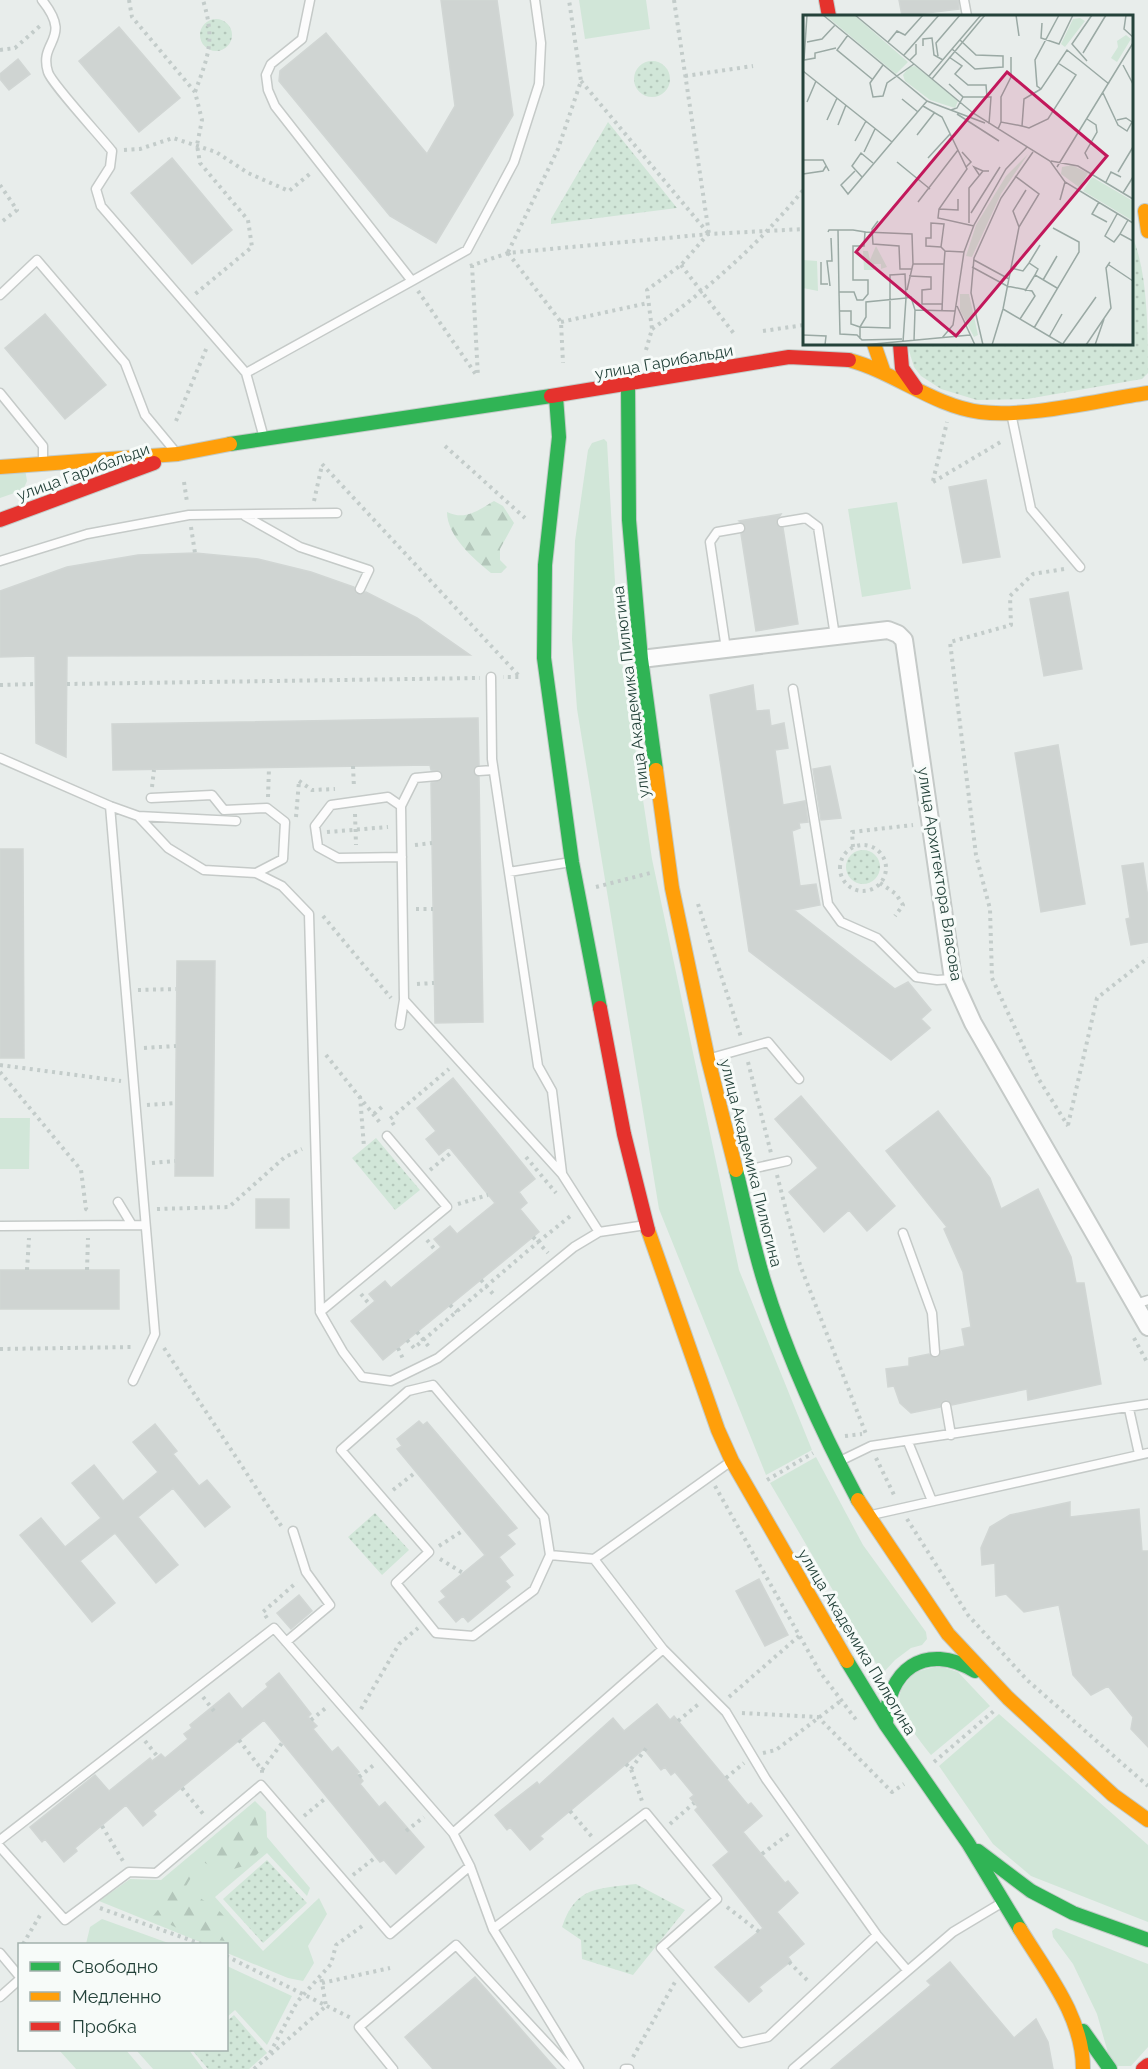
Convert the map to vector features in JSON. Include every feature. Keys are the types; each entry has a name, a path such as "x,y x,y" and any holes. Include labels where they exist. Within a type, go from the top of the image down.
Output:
{"street":[{"path":"826,0 829,15"},
{"path":"1141,212 1148,231"},
{"path":"789,357 820,345"},
{"path":"874,345 884,373"},
{"path":"900,345 899,363 906,378 917,389"},
{"name":"улица Гарибальди","path":"0,467 178,454 264,438 556,397 789,357 844,359 884,373 965,409 1011,413 1146,391"},
{"name":"улица Академика Пилюгина","path":"628,385 628,520 641,658 670,873 708,1059 767,1291 789,1351 838,1462 867,1516 948,1634 989,1680 1113,1795 1148,1820"},
{"name":"улица Академика Пилюгина","path":"556,397 559,437 545,565 544,658 572,862 624,1134 646,1225 718,1430 732,1461 886,1725 968,1843 1071,2012 1083,2056 1083,2069"},
{"name":"улица Гарибальди","path":"0,520 178,454"},
{"name":"улица Архитектора Власова","path":"641,658 888,630 897,634 907,650 953,979 973,1023 1141,1302 1148,1327"},
{"path":"886,1725 890,1689 899,1676 916,1661 931,1657 945,1657 964,1663 989,1680"},
{"name":"улица Академика Пилюгина","path":"968,1843 1031,1891 1073,1913 1148,1940"},
{"path":"1071,2012 1110,2069"}],"lane":[{"path":"42,0 55,16 57,35 47,55 48,73 112,151 110,168 96,189 101,206 246,373 264,438"},
{"path":"310,0 302,39 271,64 266,75 268,90 275,106 412,281"},
{"path":"246,373 467,250 514,162 539,84 542,43 535,0"},
{"path":"964,0 967,15"},
{"path":"2,288 37,260 125,363 145,415 178,454"},
{"path":"0,393 43,446 43,464"},
{"path":"1011,413 1031,508 1080,567"},
{"path":"0,561 87,534 189,515 337,513"},
{"path":"245,516 300,547 369,570 360,589"},
{"path":"782,522 806,518 819,527 835,636"},
{"path":"726,649 710,542 717,532 740,528"},
{"path":"490,677 493,770 538,1066 552,1091 562,1174"},
{"path":"794,689 828,904 841,922 877,938 916,977 937,980 953,979"},
{"path":"0,758 138,816 236,821"},
{"path":"479,771 493,770"},
{"path":"400,1025 404,1000 401,806 414,778 437,776"},
{"path":"151,798 212,795 224,810 267,808 285,822 283,859 256,873"},
{"path":"401,806 388,797 331,805 315,826 318,848 338,858 402,857"},
{"path":"110,806 155,1334 133,1381"},
{"path":"138,816 168,848 204,870 256,873 282,886 309,914 320,1312 343,1352 362,1377 391,1381 438,1358 556,1263 599,1232 646,1225"},
{"path":"509,872 572,862"},
{"path":"404,1000 562,1174 599,1232"},
{"path":"708,1059 768,1042 799,1079"},
{"path":"320,1312 447,1208 387,1136"},
{"path":"736,1172 773,1162 786,1161"},
{"path":"118,1202 132,1225"},
{"path":"0,1226 145,1225"},
{"path":"903,1233 932,1313 935,1352"},
{"path":"434,1385 544,1517 550,1555 534,1590 473,1636 436,1633 396,1582 429,1552 383,1499 341,1450 408,1390 434,1385"},
{"path":"838,1462 871,1446 1129,1409 1148,1404"},
{"path":"946,1406 951,1435"},
{"path":"867,1516 1144,1454 1129,1409"},
{"path":"908,1442 932,1501"},
{"path":"550,1555 594,1559 709,1475 732,1461"},
{"path":"286,1642 330,1605 306,1572 289,1531"},
{"path":"594,1559 663,1649 723,1709 799,1826 877,1935 907,1970"},
{"path":"0,1840 274,1628 453,1833 470,1866 493,1929 579,2069"},
{"path":"453,1833 663,1649"},
{"path":"0,1847 65,1920 129,1872 156,1873 261,1785 390,1934 470,1866"},
{"path":"493,1929 646,1813 717,1899 661,1948 741,2043 768,2037 877,1935"},
{"path":"793,2069 953,1932 1004,1902"},
{"path":"393,2069 360,2027 456,1945 571,2069"},
{"path":"0,1953 18,1976"},
{"path":"0,1997 18,1980"}],"path":[{"path":"129,0 132,17 195,92 202,120 197,145 200,163 248,220 252,247 185,303"},
{"path":"195,92 210,51 209,20 203,0"},
{"path":"508,253 558,149 581,81 569,0"},
{"path":"674,0 709,234"},
{"path":"0,50 15,48 31,32 55,16"},
{"path":"685,76 753,66"},
{"path":"581,81 709,234"},
{"path":"112,151 140,149 173,138 216,152 248,173 289,191 322,164"},
{"path":"0,185 16,210 0,224"},
{"path":"652,328 702,293 769,231 803,190"},
{"path":"508,253 709,234 803,229"},
{"path":"646,350 652,328 646,290 681,265 709,234"},
{"path":"508,253 561,322 563,363"},
{"path":"412,281 478,377 472,265"},
{"path":"681,265 735,335"},
{"path":"561,322 648,303"},
{"path":"763,331 803,324"},
{"path":"177,422 212,334"},
{"path":"947,422 933,482 1015,434"},
{"path":"445,446 525,518"},
{"path":"68,684 520,677 322,464 311,514"},
{"path":"1080,567 1033,574 1010,596 1011,625 950,642 976,855 990,909 992,978 1038,1078 1068,1126 1097,998 1148,958"},
{"path":"0,685 35,684"},
{"path":"353,766 356,858"},
{"path":"267,808 269,768"},
{"path":"298,817 299,781 312,790 354,787"},
{"path":"853,847 852,832 913,825"},
{"path":"316,832 401,826"},
{"path":"871,846 884,858 885,875 880,883 864,891 855,889 842,878 841,860 853,847 871,846"},
{"path":"598,898 596,887 645,873 670,873"},
{"path":"880,883 896,894 903,905 896,916"},
{"path":"695,893 744,1048 800,1264 865,1434 900,1508 968,1615 1027,1680 1148,1786"},
{"path":"309,914 320,913 383,988"},
{"path":"125,990 176,989"},
{"path":"314,1041 382,1125 450,1068"},
{"path":"130,1049 176,1046"},
{"path":"0,1065 133,1083"},
{"path":"0,1072 81,1170 86,1209 117,1225"},
{"path":"360,1095 364,1147"},
{"path":"135,1106 176,1102"},
{"path":"374,1114 385,1104"},
{"path":"390,1119 396,1127"},
{"path":"144,1210 229,1207 285,1157 316,1143"},
{"path":"421,1177 453,1151"},
{"path":"140,1164 175,1161"},
{"path":"424,1161 431,1169"},
{"path":"447,1208 488,1195"},
{"path":"407,1340 414,1348 573,1213 578,1219"},
{"path":"87,1270 89,1225"},
{"path":"27,1270 30,1226"},
{"path":"533,1237 556,1263"},
{"path":"481,1280 487,1286"},
{"path":"450,1305 457,1312"},
{"path":"417,1332 423,1340"},
{"path":"0,1349 132,1349 155,1334 289,1531"},
{"path":"845,1436 865,1434"},
{"path":"767,1480 816,1452"},
{"path":"383,1499 416,1472"},
{"path":"463,1573 429,1552 464,1530"},
{"path":"274,1628 263,1611 297,1584 296,1573"},
{"path":"354,1720 399,1644 424,1623"},
{"path":"723,1709 799,1636"},
{"path":"678,1721 709,1695"},
{"path":"311,1720 336,1699"},
{"path":"726,1778 752,1756 776,1750 842,1700"},
{"path":"723,1709 818,1717 892,1792 902,1785"},
{"path":"931,1764 996,1709"},
{"path":"239,1740 262,1770"},
{"path":"261,1785 262,1770 282,1743"},
{"path":"631,1769 647,1747"},
{"path":"359,1777 386,1756"},
{"path":"626,1764 631,1769 646,1813"},
{"path":"182,1788 213,1826"},
{"path":"295,1824 327,1797"},
{"path":"662,1831 694,1803"},
{"path":"406,1831 433,1810"},
{"path":"570,1811 601,1847"},
{"path":"102,1826 129,1872"},
{"path":"762,1854 799,1826"},
{"path":"345,1882 376,1857"},
{"path":"717,1899 762,1934"},
{"path":"24,1943 49,1902"},
{"path":"87,1904 198,1943"},
{"path":"270,2053 297,2002 331,1964 336,1945 375,1917"},
{"path":"228,1957 351,2018 360,2027"},
{"path":"789,1962 818,1990"},
{"path":"322,1983 390,1968"},
{"path":"627,2068 680,1972"},
{"path":"321,1976 326,2006"},
{"path":"254,2069 326,2006"}],"green space":[{"path":"579,0 646,0 650,29 585,39"},
{"path":"216,19 228,23 232,35 228,47 216,51 204,47 200,35 204,23"},
{"path":"652,61 665,66 670,79 665,92 652,97 639,92 634,79 639,66"},
{"path":"608,122 677,208 551,224 551,219"},
{"path":"1133,239 1141,267 1146,303 1148,373 1142,379 1027,399 977,400 941,389 921,376 914,367 907,345 1133,345"},
{"path":"604,439 607,442 618,635 652,859 739,1270 812,1450 766,1475 659,1209 577,709 572,639 575,541 588,450 592,443"},
{"path":"0,469 25,469 27,481 23,490 0,498"},
{"path":"494,501 503,506 514,523 500,549 500,560 507,567 501,573 491,573 463,546 451,530 447,512 466,515"},
{"path":"897,502 911,589 862,597 848,509"},
{"path":"863,850 875,855 880,867 875,879 863,884 851,879 846,867 851,855"},
{"path":"0,1118 30,1118 29,1169 0,1169"},
{"path":"376,1138 420,1190 395,1210 352,1158"},
{"path":"816,1457 863,1545 926,1632 927,1639 922,1645 911,1648 882,1674 770,1483"},
{"path":"375,1513 409,1550 382,1575 348,1537"},
{"path":"939,1666 958,1672 990,1706 931,1755 904,1716 900,1699 902,1688 915,1672"},
{"path":"999,1714 1148,1845 1148,1922 1031,1876 993,1844 939,1766"},
{"path":"255,1801 266,1812 267,1837 310,1888 307,1896 267,1853 215,1897 263,1951 319,1898 327,1914 308,1946 314,1963 303,1981 288,1978 228,1953 228,1943 203,1943 99,1901 130,1879 161,1880"},
{"path":"253,1810 265,1847 244,1866 223,1872 201,1861 186,1886 223,1914 232,1930 235,1942 197,1938 153,1916 165,1901 161,1890"},
{"path":"267,1860 307,1903 263,1943 223,1899"},
{"path":"636,1884 685,1910 633,1975 582,1959 581,1940 562,1927 574,1904 581,1897 599,1889"},
{"path":"102,1919 168,1943 86,1943 90,1927"},
{"path":"1056,1928 1148,1964 1148,2047 1131,2066 1117,2066 1108,2053 1097,2014 1073,1964 1053,1937 1052,1931"},
{"path":"228,1966 292,1996 267,2045 235,2010 228,2016"},
{"path":"234,2015 267,2053 249,2069 208,2069 193,2051 228,2051 228,2020"},
{"path":"60,2051 127,2051 142,2069 76,2069"},
{"path":"137,2051 190,2051 203,2069 153,2069"}],"building":[{"path":"441,0 497,0 513,115 436,243 390,216 279,81 280,71 326,33 427,154 455,106"},
{"path":"899,0 958,0 959,9 902,15"},
{"path":"119,27 180,98 139,132 79,61"},
{"path":"18,59 30,74 9,90 0,79 0,74"},
{"path":"172,158 232,230 192,264 131,193"},
{"path":"45,314 106,385 65,419 5,348"},
{"path":"986,480 1000,557 963,563 949,487"},
{"path":"781,514 776,522 783,528 798,624 756,631 741,534 746,527 739,521"},
{"path":"195,553 258,559 311,572 354,587 357,594 366,592 417,618 470,655 67,656 66,757 36,743 35,656 0,657 0,591 67,567 138,555"},
{"path":"1068,592 1082,669 1044,676 1030,599"},
{"path":"753,685 756,711 769,710 771,726 784,723 788,748 775,750 783,805 805,801 808,822 799,823 800,828 792,831 800,886 816,884 820,905 794,910 895,989 908,982 931,1010 921,1019 930,1028 891,1060 749,951 710,695"},
{"path":"478,718 479,765 473,771 479,777 483,1022 435,1023 431,783 442,779 440,771 431,770 430,765 113,770 112,724"},
{"path":"1058,745 1085,904 1041,912 1015,753"},
{"path":"830,766 841,818 821,820 813,769"},
{"path":"0,849 23,849 24,1058 0,1058"},
{"path":"1143,863 1148,898 1148,942 1131,945 1126,919 1130,918 1122,866"},
{"path":"177,961 215,961 213,1176 175,1176"},
{"path":"453,1078 535,1179 519,1192 527,1203 520,1209 539,1232 383,1360 351,1321 375,1301 369,1294 385,1281 391,1288 441,1247 434,1239 450,1226 457,1234 495,1203 449,1147 439,1155 426,1139 436,1131 417,1108"},
{"path":"801,1096 895,1206 867,1231 849,1210 824,1232 789,1192 818,1168 775,1119"},
{"path":"938,1111 990,1178 1001,1209 1038,1189 1071,1257 1076,1283 1084,1283 1101,1384 1028,1400 1027,1389 952,1405 946,1400 940,1407 911,1413 900,1403 894,1386 888,1387 886,1369 909,1366 909,1358 929,1354 936,1358 941,1351 965,1346 962,1329 971,1327 963,1272 944,1229 947,1227 886,1151"},
{"path":"256,1199 289,1199 289,1228 256,1228"},
{"path":"0,1270 119,1270 119,1309 0,1309"},
{"path":"419,1421 423,1425 427,1422 517,1528 507,1535 515,1544 499,1557 513,1575 505,1581 510,1587 468,1622 463,1616 456,1622 439,1602 446,1597 441,1591 485,1555 397,1449 402,1446 397,1439"},
{"path":"155,1424 177,1451 173,1454 199,1486 207,1480 230,1507 205,1527 173,1488 138,1517 178,1565 156,1583 115,1533 80,1561 115,1603 92,1622 20,1535 41,1518 65,1547 101,1518 72,1483 94,1465 123,1501 158,1472 133,1442"},
{"path":"1070,1502 1070,1517 1139,1509 1142,1551 1148,1551 1148,1747 1131,1729 1133,1717 1108,1686 1091,1695 1073,1675 1059,1605 1024,1612 1006,1594 996,1596 995,1563 982,1565 981,1548 990,1527 1010,1515"},
{"path":"759,1579 788,1635 765,1646 736,1591"},
{"path":"299,1595 312,1611 291,1629 277,1613"},
{"path":"279,1673 311,1714 308,1717 317,1726 313,1729 332,1752 338,1747 359,1772 357,1773 363,1781 360,1784 379,1807 385,1802 424,1847 396,1874 384,1860 380,1862 264,1720 153,1811 156,1815 143,1826 126,1805 75,1848 77,1851 64,1862 45,1839 42,1842 30,1827 95,1775 109,1791 150,1758 152,1761 161,1754 165,1758 188,1739 184,1734 192,1728 190,1725 229,1693 242,1709 268,1687 266,1684"},
{"path":"657,1704 670,1720 674,1716 748,1805 751,1803 762,1816 743,1832 785,1883 788,1881 798,1893 777,1912 804,1944 788,1957 791,1961 759,1987 762,1991 749,2002 715,1967 763,1928 713,1865 729,1852 695,1810 698,1807 690,1798 694,1795 675,1772 671,1775 665,1767 661,1770 644,1749 540,1836 543,1839 530,1850 510,1827 507,1830 495,1815 537,1782 539,1785 613,1718 624,1731"},
{"path":"950,1962 1014,2038 1036,2019 1048,2042 1053,2069 831,2069 931,1985 927,1981"},
{"path":"475,1977 556,2069 433,2069 405,2037"}],"traffic: fast":[{"path":"628,385 629,520 641,659 656,770"},
{"path":"230,444 551,396"},
{"path":"556,397 559,437 545,565 544,658 572,862 600,1008"},
{"path":"736,1170 760,1267 783,1337 818,1420 858,1500"},
{"path":"886,1725 893,1689 901,1676 912,1666 925,1660 940,1659 957,1662 975,1671"},
{"path":"847,1661 886,1725 968,1843 1020,1929"},
{"path":"978,1851 1031,1891 1073,1913 1148,1940"},
{"path":"1083,2031 1110,2069"}],"traffic: slow":[{"path":"1145,211 1148,231"},
{"path":"874,345 884,373"},
{"path":"849,360 882,372 946,403 980,412 1020,413 1148,393"},
{"path":"0,467 178,454 230,444"},
{"path":"656,770 672,888 708,1059 736,1170"},
{"path":"648,1230 718,1430 732,1461 847,1661"},
{"path":"858,1500 948,1634 1008,1698 1113,1795 1148,1820"},
{"path":"1020,1929 1070,2013 1077,2031 1083,2069"}],"traffic: jam":[{"path":"826,0 829,15"},
{"path":"900,345 902,368 916,388"},
{"path":"551,396 789,357 849,360"},
{"path":"0,520 154,463"},
{"path":"600,1008 624,1134 648,1230"},
{"path":"1143,2069 1148,2065"}]}
